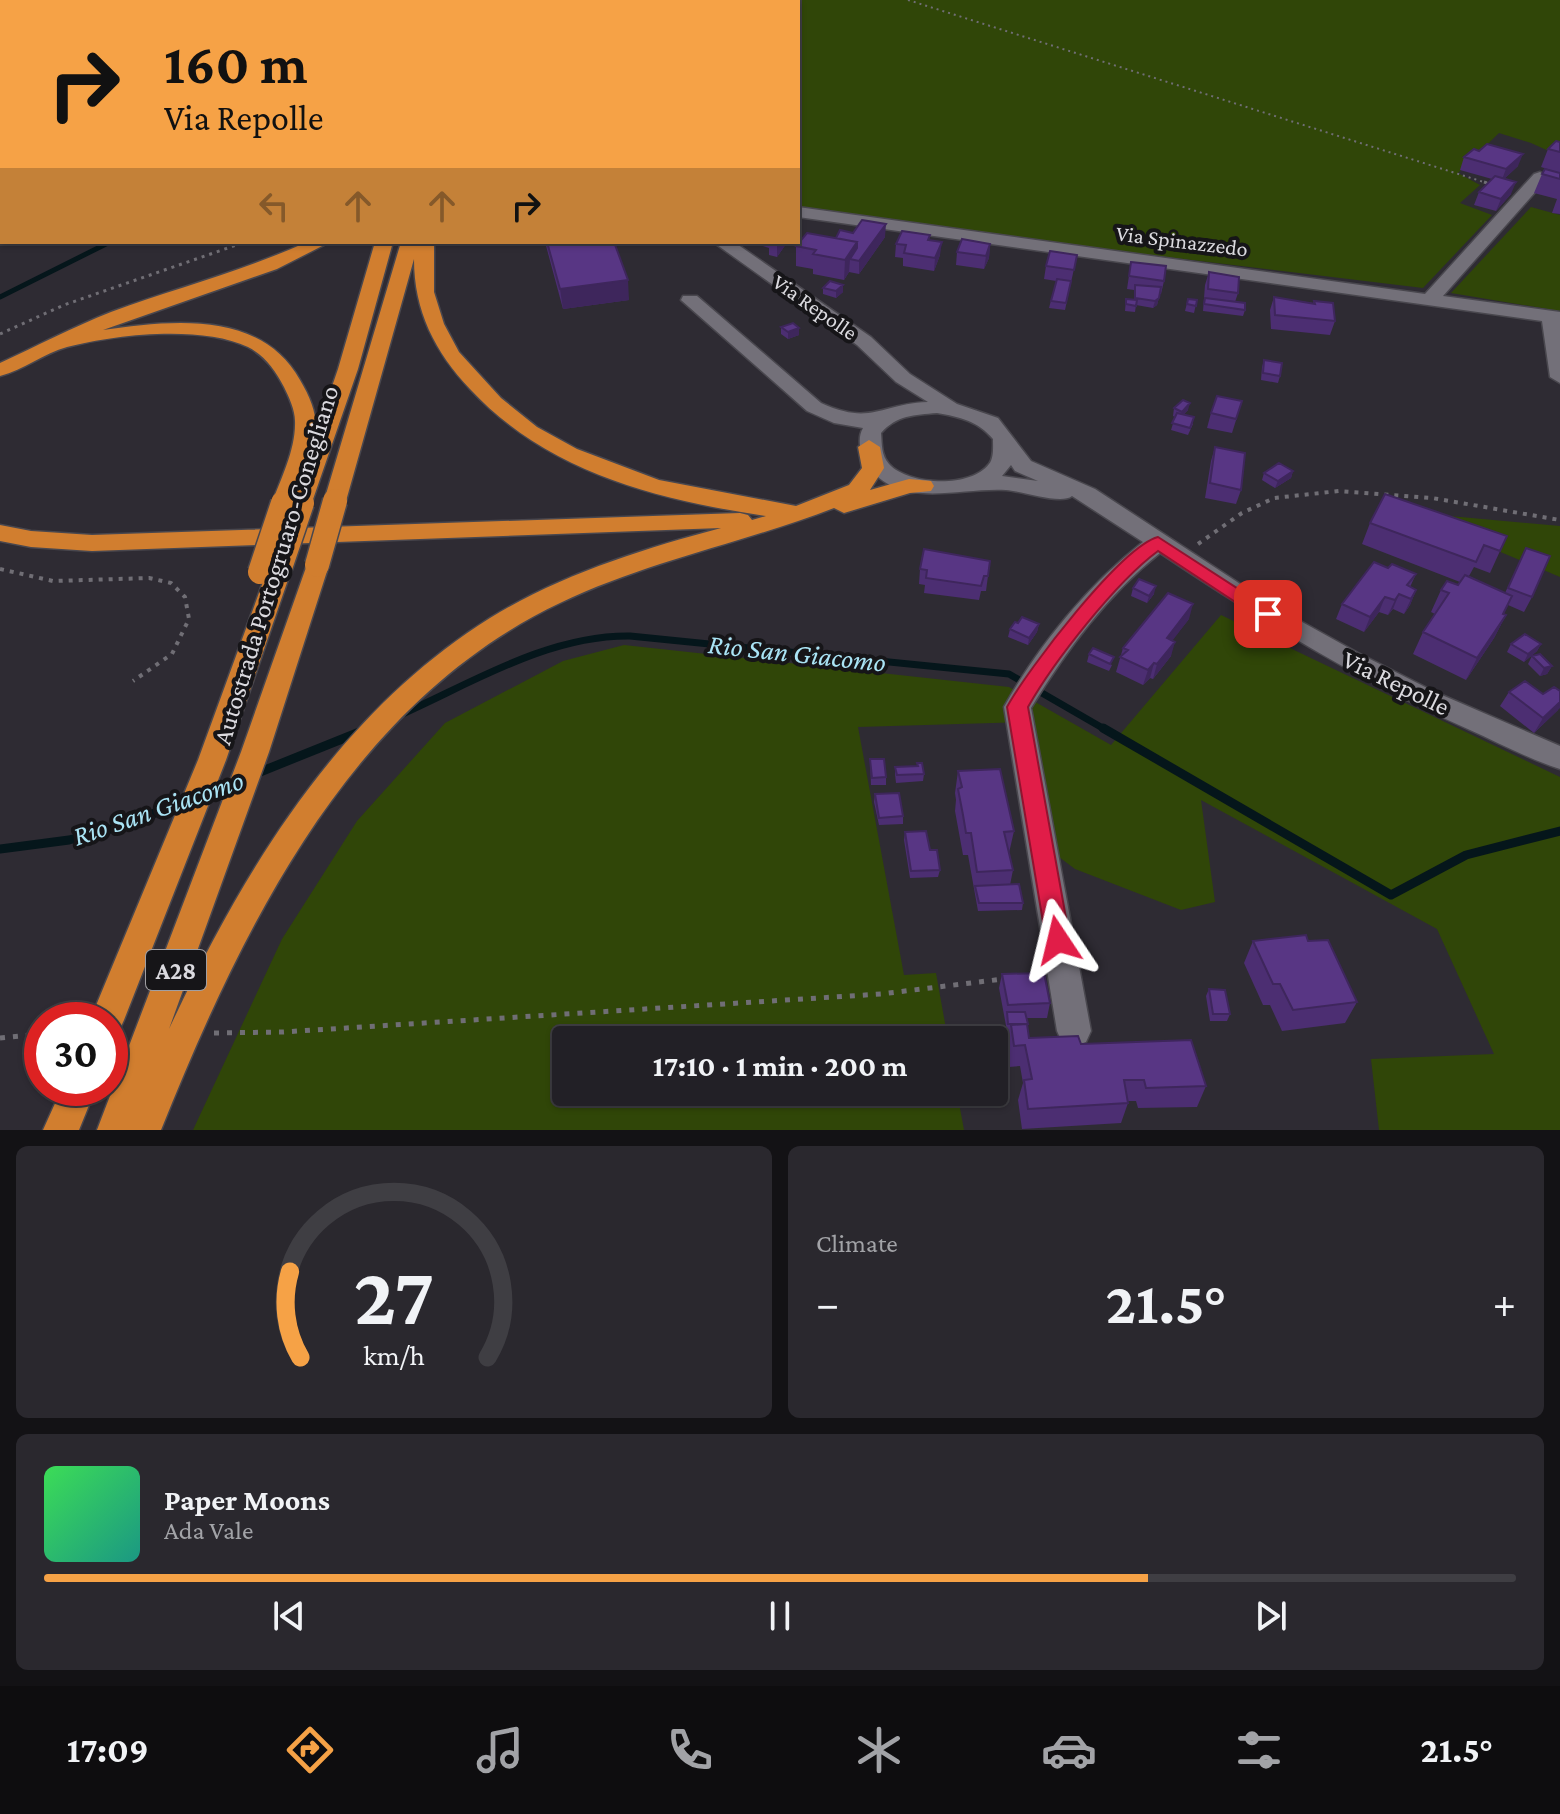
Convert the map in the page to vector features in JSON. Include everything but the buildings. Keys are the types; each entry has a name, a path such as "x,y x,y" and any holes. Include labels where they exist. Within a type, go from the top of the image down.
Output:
{"highway":[{"path":"0,370 116,317 271,265 317,244"},
{"name":"Autostrada Portogruaro-Conegliano","path":"114,1002 212,760 244,670 269,571 293,503 348,369 383,244"},
{"name":"Autostrada Portogruaro-Conegliano","path":"115,1130 255,752 317,565 409,244"},
{"path":"425,244 427,306 443,345 487,399 509,418 569,456 635,482 703,500 802,513"},
{"path":"56,343 168,327 236,335 263,347 291,374 306,419 296,467 293,503"},
{"path":"143,1130 187,1019 219,956 297,821 369,733 414,691 486,633 541,603 632,564 802,513 859,488 873,468 869,447"},
{"path":"0,533 31,539 92,543 738,520 853,504 909,486 934,487"},
{"path":"61,1130 71,1106"}],"street":[{"path":"1430,299 1540,177"},
{"name":"Via Spinazzedo","path":"800,212 1556,317"},
{"name":"Via Repolle","path":"725,244 864,341 903,378 955,408 988,422 1023,466 1087,494 1268,614 1349,660 1426,699 1560,758"},
{"name":"Via Repolle","path":"690,300 814,407 860,435 874,460 902,481 934,487 998,483 1052,491 1107,507"},
{"path":"1556,317 1560,377"},
{"path":"869,447 869,436 897,406 904,390 903,378"},
{"name":"Via Repolle","path":"838,419 862,422 916,407 955,408"},
{"path":"934,487 967,486 985,479 998,469 1005,457 1005,444"},
{"path":"1074,1031 1017,707 1039,671 1132,561 1170,550"}],"path":[{"path":"908,0 1524,194"},
{"path":"0,334 64,305 239,244"},
{"path":"1170,550 1274,498 1339,491 1432,498 1560,520"},
{"path":"0,569 53,581 149,578 171,583 185,597 189,619 172,654 133,681"},
{"path":"199,1034 297,1032 881,994 1008,978"},
{"path":"0,1038 24,1036"}],"green space":[{"path":"800,0 1560,0 1560,156 1499,133 1458,173 1480,185 1460,203 1492,215 1423,288 945,230 800,207"},
{"path":"1531,207 1560,215 1560,311 1451,293"},
{"path":"1406,512 1560,526 1560,577"},
{"path":"1221,615 1560,777 1560,1130 1379,1130 1371,1059 1494,1054 1437,929 1201,800 1215,902 1181,910 1075,869 1051,851 1029,722 858,727 904,975 936,973 945,1026 552,1026 552,1106 960,1106 964,1130 193,1130 282,939 357,821 445,723 563,661 624,645 1009,687 1111,745"}],"waterway":[{"path":"0,297 106,244"},
{"name":"Rio San Giacomo","path":"400,715 540,652 570,643 630,636 1009,674 1106,730"},
{"name":"Rio San Giacomo","path":"1103,728 1391,895 1466,855 1560,831"},
{"name":"Rio San Giacomo","path":"255,774 362,731"},
{"name":"Rio San Giacomo","path":"207,793 236,782"},
{"name":"Rio San Giacomo","path":"0,849 69,840 122,826 188,800"}],"route":[{"path":"1058,940 1017,707 1039,671 1132,561 1158,543 1268,614"}]}
